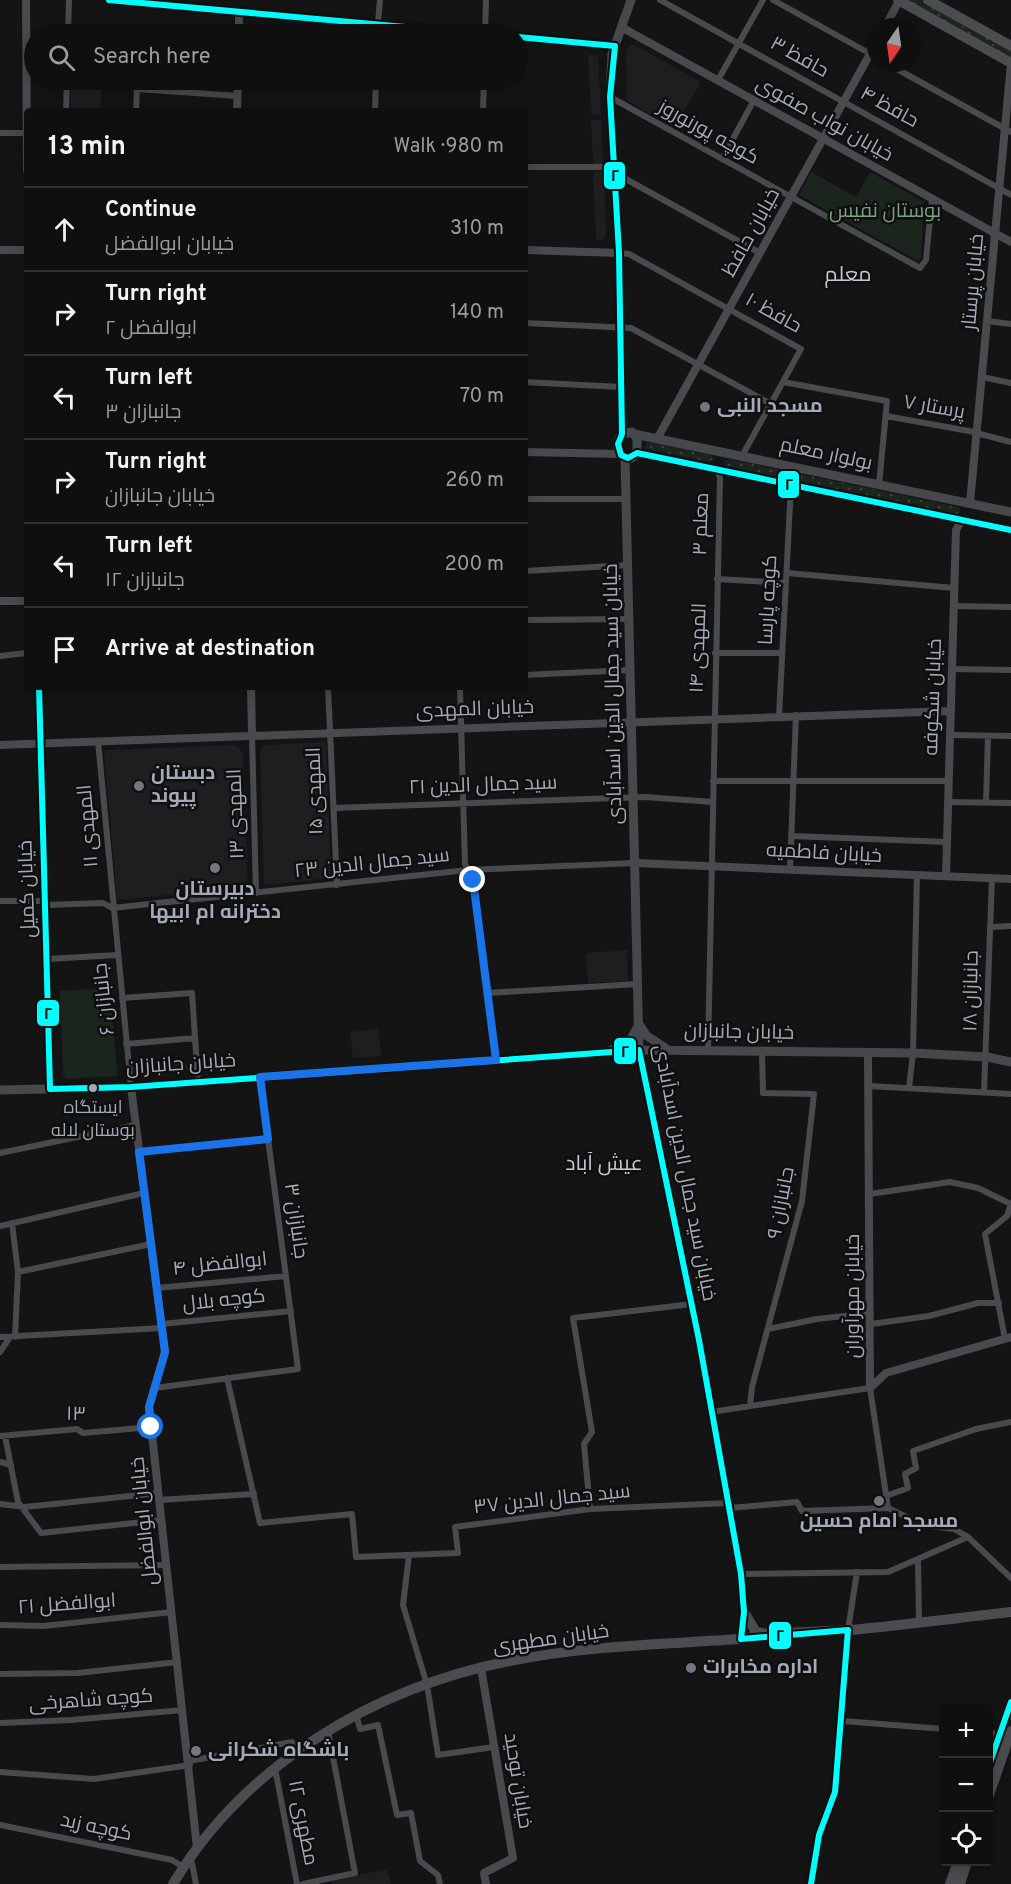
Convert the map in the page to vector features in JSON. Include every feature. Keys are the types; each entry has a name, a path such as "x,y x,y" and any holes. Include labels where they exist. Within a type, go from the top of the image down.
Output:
{"main road":[{"path":"622,434 628,432 634,434 638,441 637,453 632,458 622,456 618,441 622,434 621,328 610,97 615,46 631,0"},
{"path":"899,0 1011,63"},
{"path":"928,0 1011,46"},
{"path":"956,32 963,20"},
{"name":"بولوار معلم","path":"634,434 1011,512"},
{"path":"717,470 721,452"},
{"name":"بولوار معلم","path":"637,453 1011,530"},
{"name":"خیابان سید جمال الدین اسدآبادی","path":"622,456 627,499 629,565 639,1050 692,1304 741,1574 744,1612"},
{"path":"962,520 970,504"},
{"path":"638,1023 647,1036 671,1051"},
{"path":"605,1053 630,1041 638,1023"},
{"name":"خیابان جانبازان","path":"0,1090 131,1087 639,1050 913,1053 987,1057 1011,1062"},
{"path":"744,1612 743,1637 848,1630 1011,1612"},
{"path":"744,1612 756,1632 764,1634"},
{"name":"خیابان مطهری","path":"173,1884 218,1820 275,1768 328,1730 389,1698 481,1668 541,1656 743,1637"},
{"path":"993,1780 1006,1733 1011,1702"},
{"path":"993,1759 1006,1733"},
{"path":"950,1884 957,1866"},
{"path":"960,1884 966,1866"}],"street":[{"path":"26,0 26,24"},
{"path":"68,24 69,0"},
{"path":"109,0 163,2 239,12 367,24"},
{"path":"378,24 380,0"},
{"path":"485,24 486,0"},
{"name":"حافظ ۳","path":"660,0 843,102"},
{"path":"718,80 763,0"},
{"path":"773,0 867,53"},
{"path":"890,18 899,0"},
{"path":"239,12 239,24"},
{"name":"خیابان نواب صفوی","path":"621,27 1011,242"},
{"path":"528,38 615,46"},
{"name":"خیابان پرستار","path":"970,504 999,188 1007,130 1011,63"},
{"name":"خیابان حافظ","path":"657,439 843,102 867,65"},
{"path":"902,72 1007,130"},
{"path":"27,90 27,108"},
{"path":"66,108 67,90"},
{"path":"136,108 137,90"},
{"path":"151,90 238,96"},
{"path":"237,108 238,90"},
{"path":"375,108 376,90"},
{"path":"483,108 484,90"},
{"name":"کوچه پورنوروز","path":"610,97 920,268 926,260 932,198"},
{"path":"722,159 754,100"},
{"name":"حافظ ۴","path":"843,102 1011,195"},
{"path":"0,133 24,133"},
{"path":"528,167 613,170 760,253"},
{"path":"0,250 24,250"},
{"path":"528,250 619,253"},
{"name":"حافظ ۱۰","path":"619,253 629,254 801,349 783,382"},
{"path":"987,321 1011,324"},
{"path":"528,323 632,328 771,404"},
{"path":"982,377 1011,383"},
{"path":"528,382 621,387"},
{"path":"742,456 783,382 887,401 879,485"},
{"name":"پرستار ۷","path":"886,416 1011,442"},
{"path":"528,452 622,456"},
{"name":"معلم ۳","path":"717,470 720,478 717,579"},
{"name":"کوچه پارسا","path":"779,716 791,485"},
{"path":"528,499 627,499"},
{"name":"خیابان شکوفه","path":"946,876 956,530 962,520"},
{"path":"528,571 629,565"},
{"path":"787,573 954,588"},
{"path":"717,579 786,583"},
{"name":"المهدی ۱۴","path":"708,1051 717,579"},
{"path":"0,601 24,601"},
{"path":"953,606 1011,607"},
{"path":"528,620 630,619"},
{"path":"0,656 24,653"},
{"path":"715,653 782,653"},
{"path":"952,669 1011,670"},
{"path":"528,675 631,670"},
{"name":"خیابان کمیل","path":"39,690 50,1089"},
{"path":"251,690 252,735"},
{"name":"المهدی ۱۵","path":"328,690 337,885"},
{"path":"460,690 465,864 473,880 496,1060"},
{"name":"خیابان المهدی","path":"0,745 632,720 951,711"},
{"path":"790,869 796,716"},
{"name":"المهدی ۱۳","path":"252,735 256,893"},
{"path":"950,735 1011,736"},
{"path":"986,802 988,736"},
{"name":"المهدی ۱۱","path":"98,741 112,908"},
{"path":"713,782 949,781"},
{"name":"سید جمال الدین ۲۱","path":"334,808 634,798 713,802"},
{"path":"948,802 1011,803"},
{"path":"791,836 947,842"},
{"name":"سید جمال الدین ۲۳","path":"0,901 103,903 112,908 468,870 635,863"},
{"name":"خیابان فاطمیه","path":"635,863 1011,879"},
{"path":"909,1088 913,1053 917,874"},
{"name":"جانبازان ۱۸","path":"984,1092 992,878"},
{"name":"جانبازان ۶","path":"112,908 131,1087"},
{"path":"990,927 1011,926"},
{"path":"47,959 117,955"},
{"path":"488,993 638,984"},
{"path":"122,998 192,993 198,1082"},
{"path":"126,1044 195,1038"},
{"name":"جانبازان ۹","path":"750,1406 752,1387 802,1201 814,1094 763,1093 762,1052"},
{"name":"خیابان مهرآوران","path":"868,1053 870,1388"},
{"name":"جانبازان ۳","path":"227,1378 298,1369 260,1077"},
{"path":"869,1086 1011,1094"},
{"name":"خیابان ابوالفضل","path":"131,1087 165,1352 149,1407 189,1763 194,1852"},
{"path":"0,1153 135,1125"},
{"path":"139,1152 268,1139"},
{"path":"870,1194 950,1182 978,1188 1011,1204 1007,1216 985,1234 1008,1338"},
{"path":"0,1226 144,1193"},
{"path":"0,1352 13,1337 18,1272 12,1223"},
{"path":"18,1272 151,1244"},
{"name":"ابوالفضل ۴","path":"157,1288 286,1276"},
{"path":"871,1324 929,1316 978,1303 999,1303"},
{"path":"590,1509 584,1444 592,1432 573,1317 692,1304"},
{"name":"کوچه بلال","path":"0,1337 162,1326 291,1311"},
{"path":"768,1329 816,1319 871,1313"},
{"name":"خیابان مهرآوران","path":"870,1388 886,1373 1008,1338"},
{"path":"155,1388 227,1378 261,1523 352,1514 356,1557 409,1555 403,1605 428,1685 438,1755 494,1747"},
{"path":"711,1412 870,1388 888,1508 922,1525 954,1529 968,1537 1011,1578"},
{"path":"886,1496 908,1488 905,1474 916,1468 913,1451 976,1429 1011,1422"},
{"name":"۱۳","path":"2,1436 77,1429 83,1433 151,1427"},
{"path":"2,1436 18,1502 41,1533 162,1520"},
{"path":"0,1462 10,1465"},
{"path":"0,1504 21,1506 159,1496 254,1494"},
{"name":"سید جمال الدین ۳۷","path":"409,1555 458,1553 455,1527 590,1509 797,1502 802,1511 888,1508"},
{"path":"741,1574 888,1572 968,1537"},
{"path":"918,1559 919,1623"},
{"path":"0,1567 167,1565"},
{"path":"811,1884 819,1836 835,1792 843,1721 848,1630 856,1572"},
{"name":"ابوالفضل ۲۱","path":"0,1625 44,1626 172,1612"},
{"path":"0,1674 78,1673 178,1662"},
{"name":"خیابان توحید","path":"481,1668 513,1858 484,1873 486,1884"},
{"name":"کوچه شاهرخی","path":"0,1723 71,1720 183,1710"},
{"path":"356,1714 360,1729 378,1725 397,1815 411,1813 420,1861 438,1875 440,1884"},
{"path":"843,1721 939,1730"},
{"path":"303,1884 356,1874 328,1730"},
{"path":"0,1772 94,1779 292,1742 299,1751"},
{"name":"مطهری ۱۲","path":"275,1768 297,1884"},
{"name":"کوچه زید","path":"0,1825 172,1860 183,1867"},
{"path":"194,1852 196,1884"}],"shaded area":[{"path":"633,44 701,82 674,128 627,101 626,50"},
{"path":"588,55 598,56 601,115 591,114"},
{"path":"71,90 102,90 101,108 71,108"},
{"path":"591,120 601,120 603,164 593,164"},
{"path":"593,171 604,171 606,235 602,240 596,240"},
{"path":"326,742 331,878 267,885 264,883 260,750 265,745"},
{"path":"236,745 243,753 248,887 120,900 117,898 104,752 106,750"},
{"path":"627,950 628,981 588,983 586,953"},
{"path":"378,1029 382,1056 353,1058 350,1032"},
{"path":"192,1063 192,1070 133,1074 132,1067"},
{"path":"387,1869 391,1884 332,1884 331,1881"}],"green space":[{"path":"906,0 921,0 1011,50 1011,59"},
{"name":"بوستان نفیس","path":"811,172 856,197 870,172 924,202 921,258 918,261 799,195"},
{"path":"647,442 711,455 714,460 709,462 645,449"},
{"path":"729,459 958,507 961,511 957,514 727,466 724,462"},
{"path":"109,988 118,1076 66,1079 63,1074 60,991"}],"transit line":[{"name":"۲","path":"109,0 373,24"},
{"name":"۲","path":"528,38 615,46 610,97 619,253 622,434 618,444 621,455 628,458 637,453 1011,530"},
{"name":"۲","path":"39,690 50,1089 131,1087 639,1050 699,1340 741,1574 744,1612 741,1639 848,1630 835,1792 819,1835 811,1884"},
{"name":"۲","path":"991,1758 1011,1702"}],"place":[{"name":"مسجد النبی","path":"705,407"},
{"name":"دبستان پیوند","path":"139,786"},
{"name":"دبیرستان دخترانه ام ابیها","path":"215,868"},
{"name":"ایستگاه بوستان لاله","path":"93,1088"},
{"name":"مسجد امام حسین","path":"879,1501"},
{"name":"اداره مخابرات","path":"691,1668"},
{"name":"باشگاه شکرانی","path":"196,1751"}],"district":[{"name":"معلم","path":"848,275"},
{"name":"عیش آباد","path":"604,1164"}],"route":[{"path":"151,1427 149,1407 165,1352 139,1152 268,1139 260,1077 496,1060 473,880"}]}
